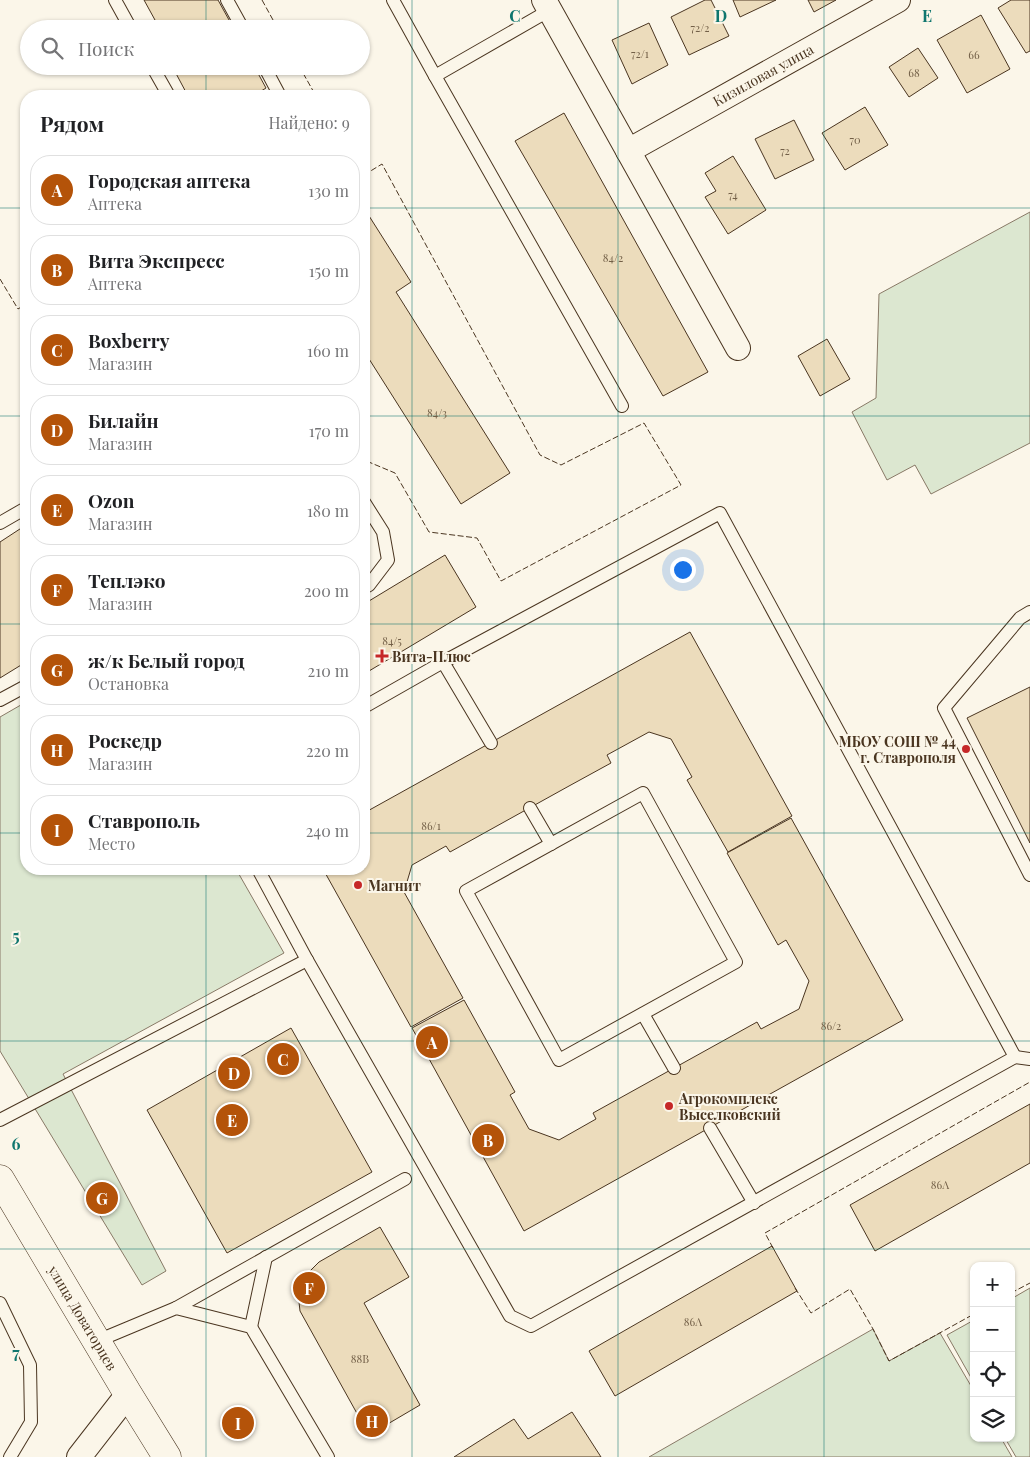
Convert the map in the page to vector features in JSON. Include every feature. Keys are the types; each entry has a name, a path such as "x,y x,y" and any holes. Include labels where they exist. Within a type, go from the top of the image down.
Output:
{"main road":[{"name":"улица Доваторцев","path":"0,1179 167,1457"}],"street":[{"name":"Кизиловая улица","path":"628,151 898,0"},
{"path":"547,5 738,348"},
{"path":"79,1457 128,1394"}],"lane":[{"path":"115,0 126,20"},
{"path":"227,0 238,20"},
{"path":"392,0 622,406"},
{"path":"435,76 547,5"},
{"path":"157,75 166,90"},
{"path":"269,75 277,90"},
{"path":"0,523 20,511"},
{"path":"370,511 383,532 388,560 370,582"},
{"path":"370,704 443,662 720,514 1015,1057"},
{"path":"1030,612 1020,618 944,708 1030,875"},
{"path":"443,662 491,743"},
{"path":"0,700 20,689"},
{"path":"643,793 736,962 559,1060 466,891 551,844 643,793"},
{"path":"530,808 551,844"},
{"path":"261,875 510,1316 532,1326 1015,1057 1030,1059"},
{"path":"0,1120 308,960"},
{"path":"643,1014 674,1068"},
{"path":"710,1128 754,1203"},
{"path":"97,1341 176,1308 405,1179"},
{"path":"266,1257 251,1327 328,1457"},
{"path":"0,1303 30,1365 31,1422 10,1457"},
{"path":"176,1308 251,1327"}],"green space":[{"path":"1030,212 1030,443 931,494 915,465 887,480 852,412 876,398 879,294"},
{"path":"20,705 20,875 239,875 284,953 63,1074 166,1271 142,1285 0,1051 0,717"},
{"path":"1030,1288 1030,1457 1016,1457 1007,1442 1015,1442 1015,1297"},
{"path":"970,1322 970,1376 947,1335"},
{"path":"873,1329 889,1361 940,1333 970,1384 970,1442 1003,1442 1012,1457 649,1457"}],"building":[{"path":"144,0 218,0 229,20 155,20"},
{"path":"705,0 711,0 729,36 689,55 671,17"},
{"path":"733,0 776,0 740,17"},
{"path":"808,0 836,0 814,12"},
{"path":"1011,0 1030,0 1030,51 1026,53 998,8"},
{"path":"981,15 1010,69 967,93 937,40"},
{"path":"649,23 668,65 632,84 612,40"},
{"path":"918,48 938,78 909,97 889,67"},
{"path":"177,75 259,75 266,88 263,90 185,90"},
{"path":"865,107 888,145 845,170 822,133"},
{"path":"564,113 708,372 663,396 515,141"},
{"path":"794,120 814,160 775,179 755,139"},
{"path":"733,156 766,210 728,234 705,197 716,191 705,173"},
{"path":"370,217 411,282 396,292 510,473 461,504 370,360"},
{"path":"827,339 850,379 820,396 798,356"},
{"path":"20,529 20,666 0,678 0,542"},
{"path":"445,555 476,607 370,670 370,600"},
{"path":"690,632 792,816 728,852 687,780 692,777 671,739 649,732 607,755 611,763 450,852 446,846 412,865 404,892 463,998 411,1027 326,875 370,875 370,810"},
{"path":"1030,687 1030,843 967,718"},
{"path":"791,818 903,1020 524,1231 412,1028 464,1000 515,1092 510,1095 529,1129 559,1140 596,1119 593,1113 757,1022 761,1029 799,1009 809,981 786,940 778,945 727,853"},
{"path":"291,1028 372,1172 227,1253 147,1110"},
{"path":"1030,1104 1030,1163 875,1251 850,1205"},
{"path":"380,1227 409,1277 364,1303 420,1405 369,1435 300,1311 298,1293 308,1273 319,1262"},
{"path":"772,1246 797,1291 615,1396 589,1351"},
{"path":"572,1412 601,1457 454,1457 514,1419 528,1439"}],"fence":[{"path":"262,0 273,20"},
{"path":"304,75 313,90"},
{"path":"370,171 382,164 540,455 561,465 644,423 681,485 501,581 477,538 429,532 395,473 370,463"},
{"path":"0,279 18,309 20,308"},
{"path":"773,1248 765,1233 1030,1082"},
{"path":"1015,1291 1030,1283"},
{"path":"795,1288 811,1313 850,1289 889,1361 970,1316"}],"place":[{"name":"Вита-Плюс","path":"382,656"},
{"name":"МБОУ СОШ № 44 г. Ставрополя","path":"966,749"},
{"name":"Магнит","path":"358,885"},
{"name":"Городская аптека","path":"432,1042"},
{"name":"Boxberry","path":"283,1059"},
{"name":"Билайн","path":"234,1073"},
{"name":"Агрокомплекс Выселковский","path":"669,1106"},
{"name":"Ozon","path":"232,1120"},
{"name":"Вита Экспресс","path":"488,1140"},
{"name":"ж/к Белый город","path":"102,1198"},
{"name":"Теплэко","path":"309,1288"},
{"name":"Роскедр","path":"372,1421"},
{"name":"Ставрополь","path":"238,1423"}]}
